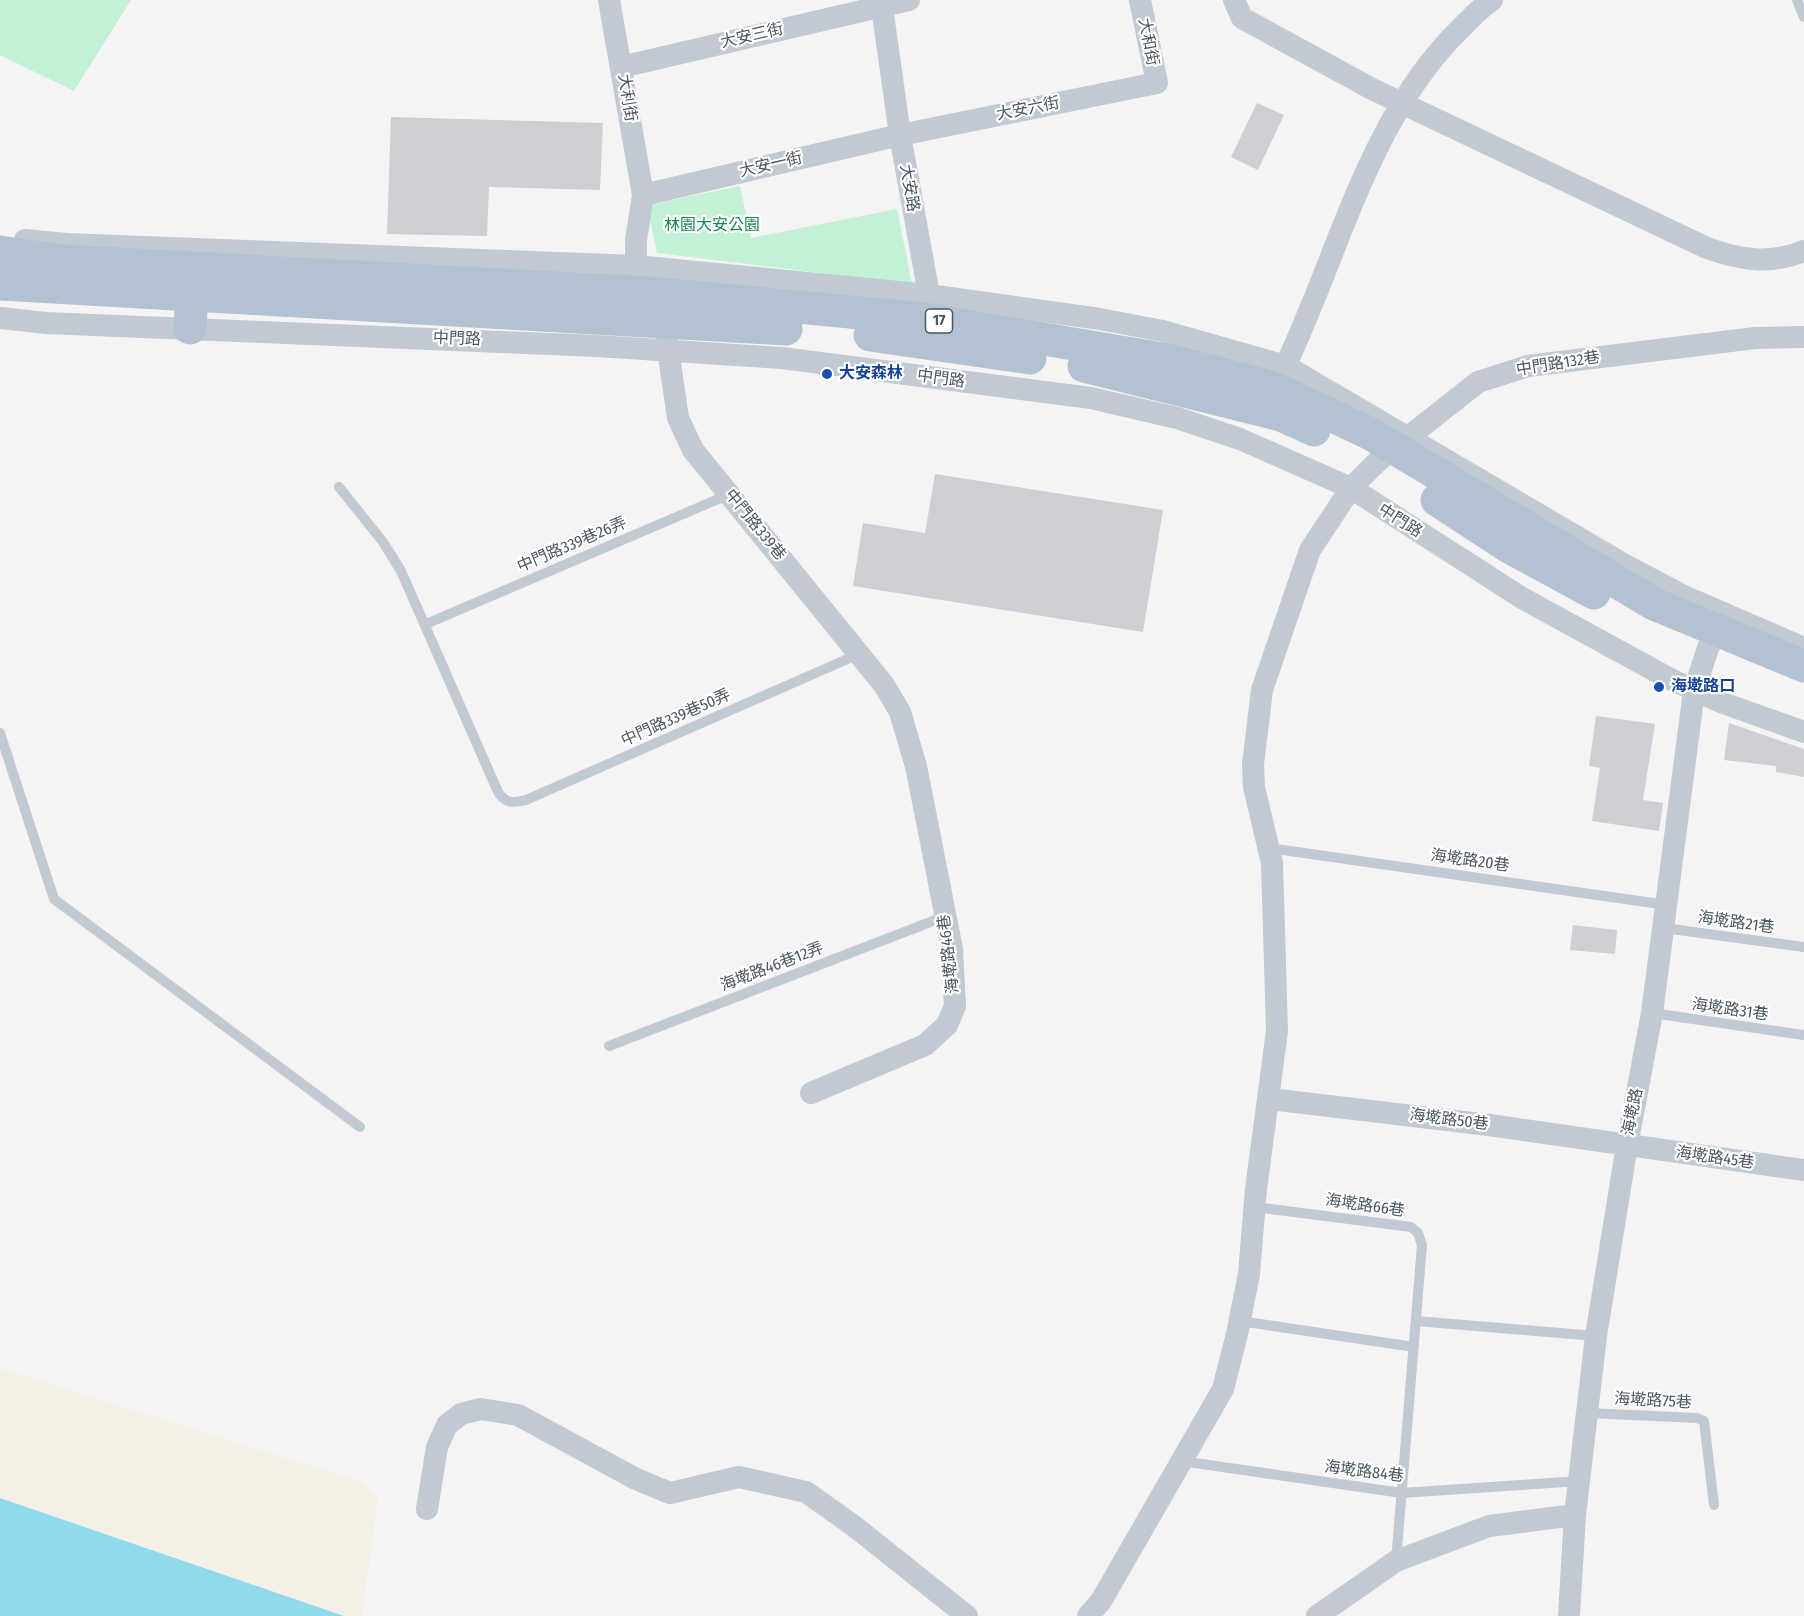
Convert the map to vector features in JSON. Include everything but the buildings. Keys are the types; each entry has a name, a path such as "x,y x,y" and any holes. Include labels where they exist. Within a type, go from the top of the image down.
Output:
{"main road":[{"name":"中門路","path":"0,252 63,261 273,275 654,307 876,335 924,318 1280,377 1394,449 1509,547 1652,624 1717,631 1804,666"},
{"name":"中門路","path":"0,284 192,294 273,275"},
{"path":"190,328 192,294"},
{"name":"中門路","path":"924,318 1094,367 1281,415 1394,449"},
{"name":"中門路","path":"1717,631 1804,688"}],"street":[{"name":"大利街","path":"609,0 643,195 636,240 654,307"},
{"name":"大安三街","path":"621,67 882,3 909,0"},
{"name":"大和街","path":"1140,0 1157,83"},
{"path":"1234,0 1242,18 1402,103 1707,248 1736,258 1762,261 1792,256 1804,251"},
{"path":"1280,377 1342,226 1402,103 1414,82 1447,42 1486,1"},
{"name":"大安路","path":"882,3 924,318 909,375"},
{"name":"大安六街","path":"900,135 1157,83"},
{"name":"大安一街","path":"643,195 900,135"},
{"name":"中門路","path":"0,238 66,244 273,275 654,307 924,318"},
{"path":"273,275 290,332"},
{"name":"中門路","path":"0,318 46,323 290,332 654,307 782,358 1091,398 1178,418 1258,447 1351,488 1522,598 1694,691 1804,732"},
{"name":"中門路339巷","path":"654,307 678,418 693,450 884,685 900,712 916,766"},
{"name":"中門路132巷","path":"1088,1616 1101,1601 1223,1389 1240,1321 1249,1274 1277,1031 1272,863 1254,787 1253,764 1262,690 1310,550 1351,488 1394,449 1478,382 1528,366 1755,338 1804,336"},
{"name":"中門路","path":"1394,449 1625,565 1717,631 1804,648"},
{"name":"海墘路","path":"1569,1616 1575,1515 1596,1336 1627,1145 1652,1013 1694,691 1717,631"},
{"name":"海墘路46巷","path":"811,1093 925,1045 947,1025 955,1006 952,949 916,766"},
{"name":"海墘路50巷","path":"1270,1099 1489,1125 1627,1145"},
{"name":"海墘路45巷","path":"1627,1145 1804,1170"},
{"path":"427,1509 437,1447 447,1425 461,1414 481,1409 518,1415 627,1474 670,1493 739,1477 806,1492 854,1526 967,1616"},
{"path":"1317,1616 1396,1561 1489,1526 1575,1515"}],"lane":[{"path":"1797,0 1804,17"},
{"path":"339,487 383,542 401,571 426,624"},
{"name":"中門路339巷26弄","path":"426,624 730,494"},
{"name":"中門路339巷50弄","path":"426,624 498,792 504,801 514,803 526,800 859,654"},
{"path":"0,733 54,899 360,1127"},
{"name":"海墘路20巷","path":"1269,848 1667,905"},
{"name":"海墘路46巷12弄","path":"609,1046 946,916"},
{"name":"海墘路21巷","path":"1664,928 1804,947"},
{"name":"海墘路31巷","path":"1652,1013 1804,1035"},
{"name":"海墘路66巷","path":"1255,1207 1411,1227 1418,1233 1422,1245 1396,1561"},
{"path":"1240,1321 1414,1347"},
{"path":"1416,1321 1596,1336"},
{"name":"海墘路75巷","path":"1588,1413 1697,1418 1704,1421 1714,1505"},
{"name":"海墘路84巷","path":"1181,1461 1402,1493 1580,1481"}],"green space":[{"path":"0,0 131,0 74,91 0,55"},
{"name":"林園大安公園","path":"740,186 751,238 897,209 912,284 657,253 647,205"}],"sand":[{"path":"0,1368 359,1481 378,1498 362,1616 344,1616 0,1498"}],"water":[{"path":"0,1498 344,1616 0,1616"}],"place":[{"name":"大安森林","path":"827,374"},
{"name":"海墘路口","path":"1659,687"}]}
